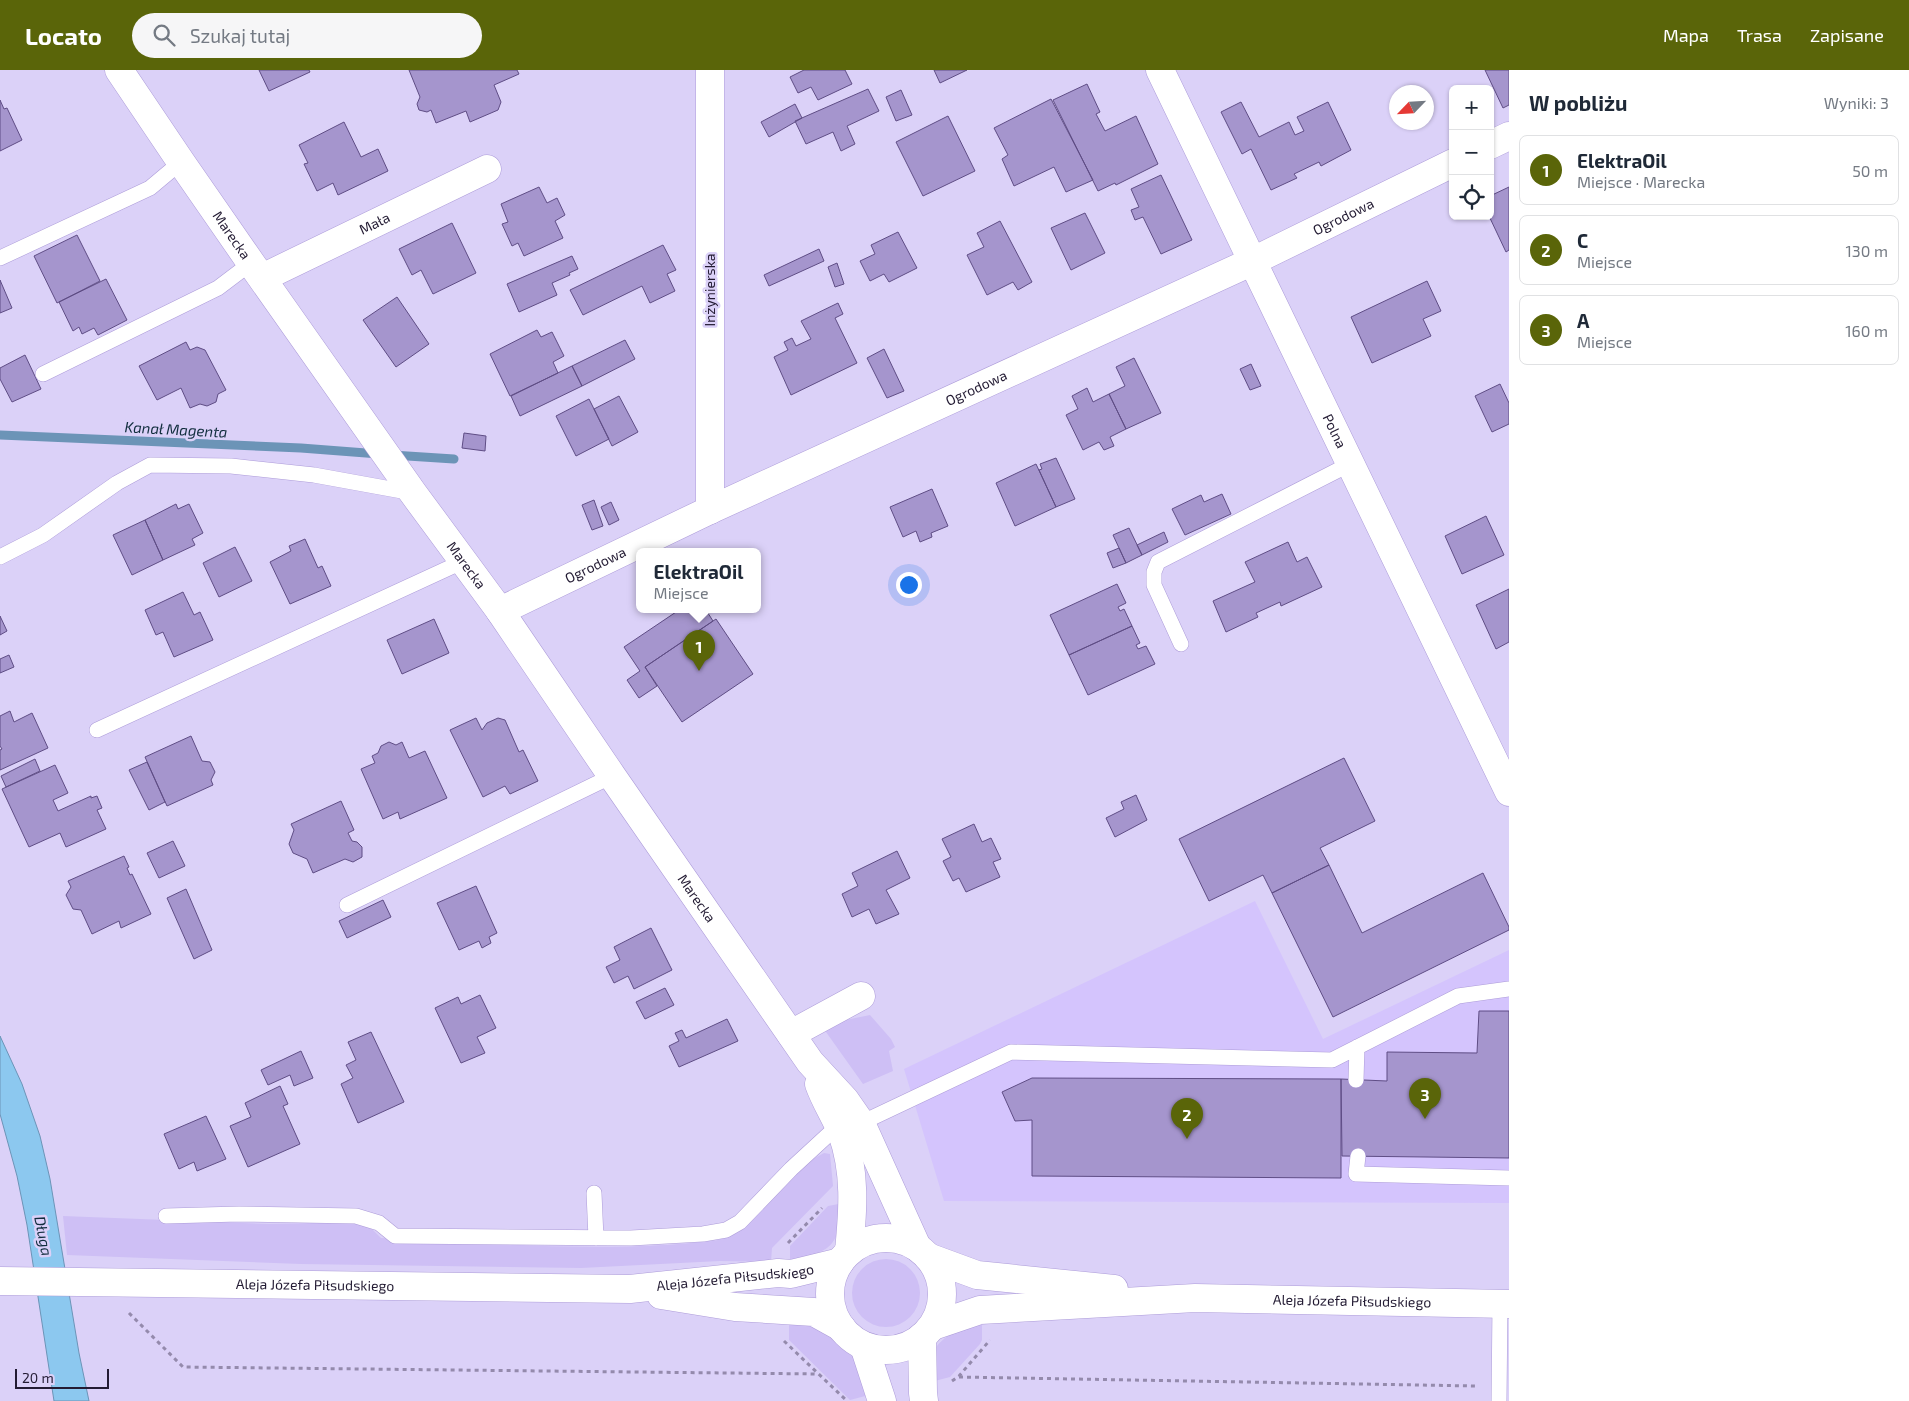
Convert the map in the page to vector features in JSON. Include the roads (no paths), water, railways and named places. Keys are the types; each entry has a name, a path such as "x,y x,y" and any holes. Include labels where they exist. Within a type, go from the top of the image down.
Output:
{"street":[{"name":"Marecka","path":"119,70 181,162 407,484 500,611 810,1062 845,1100 851,1128 849,1157 854,1203 844,1256"},
{"name":"Inżynierska","path":"710,70 710,510"},
{"name":"Polna","path":"1160,70 1251,262 1509,792"},
{"path":"1494,143 1509,136"},
{"name":"Ogrodowa","path":"500,611 710,510 1251,262 1449,166"},
{"name":"Mała","path":"257,271 487,168"},
{"path":"791,1034 861,996"},
{"name":"Marecka","path":"851,1128 923,1252"},
{"path":"890,1238 905,1241 923,1252 936,1269 941,1283 942,1298 939,1312 928,1331 909,1345 895,1350 879,1350 864,1346 851,1338 841,1328 830,1302 833,1274 844,1256 862,1243 890,1238"},
{"name":"Aleja Józefa Piłsudskiego","path":"923,1252 977,1274 1196,1298"},
{"name":"Aleja Józefa Piłsudskiego","path":"0,1280 630,1289 778,1273 791,1274 844,1256"},
{"name":"Aleja Józefa Piłsudskiego","path":"630,1289 735,1307 814,1312 841,1328"},
{"name":"Aleja Józefa Piłsudskiego","path":"928,1331 980,1310 1196,1298 1505,1304"},
{"path":"924,1401 928,1331"},
{"path":"864,1346 882,1401"}],"lane":[{"path":"0,258 150,188 181,162"},
{"path":"43,374 218,288 257,271"},
{"path":"1181,644 1154,585 1154,572 1158,562 1350,464"},
{"path":"0,557 43,535 116,482 150,465 232,466 314,476 407,484"},
{"path":"97,730 464,561"},
{"path":"347,905 612,776"},
{"path":"166,1216 356,1216 379,1222 394,1236 631,1238 704,1234 726,1230 740,1222 791,1169 829,1134 851,1128 1012,1052 1332,1060 1458,996 1509,989"},
{"path":"1356,1080 1357,1047"},
{"path":"1358,1156 1356,1174 1509,1178"},
{"path":"594,1193 596,1238"},
{"path":"1499,1394 1505,1304"}],"water":[{"name":"Długa","path":"0,1036 22,1084 40,1136 50,1179 79,1353 89,1401 54,1401 27,1225 17,1176 0,1114"}],"waterway":[{"name":"Kanał Magenta","path":"0,435 301,448 379,454"},
{"path":"392,455 454,459"}],"place":[{"name":"ElektraOil","path":"699,671"},
{"name":"A","path":"1425,1119"},
{"name":"C","path":"1187,1139"}]}
